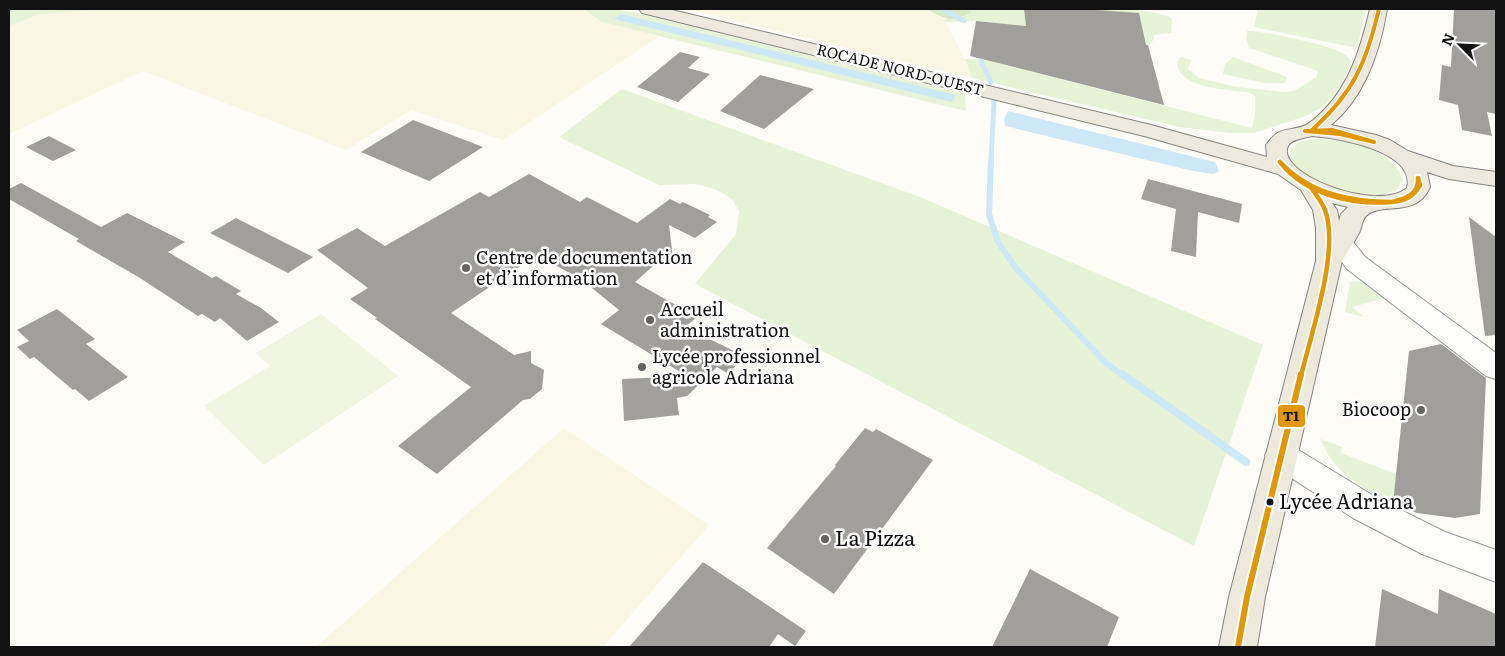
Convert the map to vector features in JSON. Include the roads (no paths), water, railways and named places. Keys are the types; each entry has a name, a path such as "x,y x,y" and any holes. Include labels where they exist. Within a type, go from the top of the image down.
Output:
{"main road":[{"name":"ROCADE NORD-OUEST","path":"648,9 1151,131 1285,168"},
{"path":"1312,130 1340,106 1358,79 1368,56 1379,9"},
{"path":"1340,106 1351,125 1362,138"},
{"path":"1496,179 1449,172 1400,156 1362,138 1328,130 1297,131 1285,135 1278,142 1275,150 1278,159 1285,168 1311,187 1330,194 1370,203 1390,203 1405,200 1416,193 1455,187 1496,192"},
{"name":"ROCADE NORD-OUEST","path":"1151,131 1228,140 1278,142"},
{"path":"1400,156 1418,176 1420,185 1416,193"},
{"path":"1311,187 1325,210 1335,253"},
{"path":"1238,647 1247,597 1281,456 1335,253 1348,232 1353,214 1370,203"}],"street":[{"path":"1335,253 1356,263 1496,368"},
{"path":"1281,456 1365,508 1434,544 1496,566"}],"water":[{"path":"621,14 956,95 952,102 614,19"},
{"path":"1008,111 1215,162 1219,171 1214,174 1193,171 1005,126 1004,119"}],"waterway":[{"path":"943,9 964,21"},
{"path":"981,61 991,82"},
{"path":"991,162 994,101"},
{"path":"991,161 989,214 998,242 1015,267 1105,362 1123,376"},
{"path":"1122,374 1246,462"}],"place":[{"name":"Centre de documentation et d’information","path":"466,268"},
{"name":"Accueil administration","path":"650,320"},
{"name":"Lycée professionnel agricole Adriana","path":"642,367"},
{"name":"Biocoop","path":"1421,410"},
{"name":"Lycée Adriana","path":"1270,502"},
{"name":"La Pizza","path":"825,539"}]}
